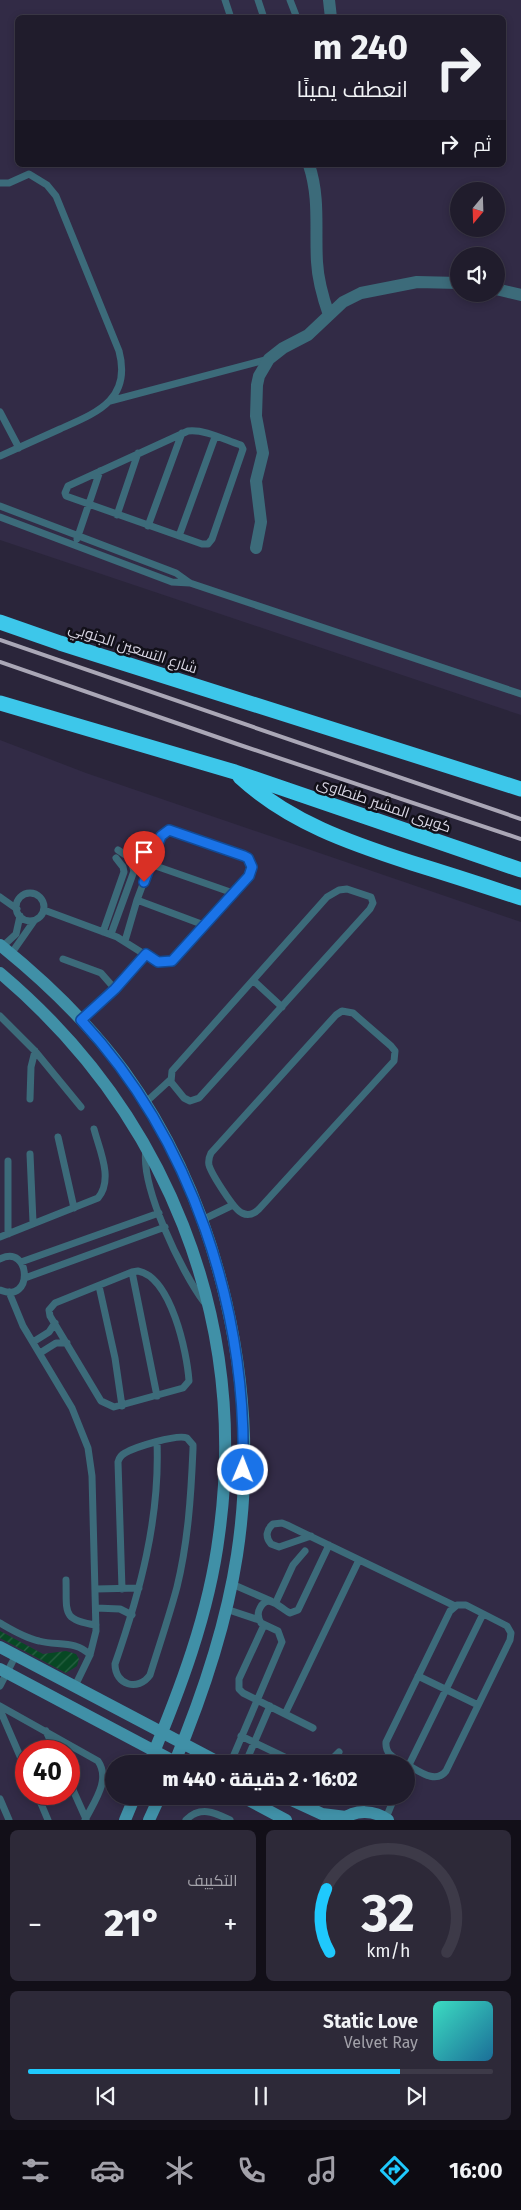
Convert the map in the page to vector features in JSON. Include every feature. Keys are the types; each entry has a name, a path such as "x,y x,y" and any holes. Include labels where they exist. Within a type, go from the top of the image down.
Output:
{"highway":[{"name":"شارع التسعين الجنوبي","path":"0,622 256,706 521,789"},
{"path":"0,703 235,772 269,800 325,832 366,848 521,898"},
{"name":"كوبرى المشير طنطاوى","path":"235,772 521,870"}],"street":[{"path":"329,0 331,15"},
{"path":"309,167 318,207 317,264 319,282 329,315"},
{"path":"256,548 260,522 256,481 263,448 256,416 257,385 263,367 269,359 283,348 308,335 343,302 370,290 417,282 450,283"},
{"path":"505,291 521,295"},
{"path":"4,949 38,977 81,1020 124,1072 145,1103 163,1135 202,1220 220,1272 234,1339 242,1408 241,1515 232,1584 226,1609 210,1668 179,1755"},
{"path":"0,973 38,1008 86,1059 128,1115 146,1146 169,1190 184,1227 209,1308 218,1352 224,1418 223,1507 215,1563 201,1621 152,1755"},
{"path":"146,1146 163,1135"},
{"path":"0,1647 205,1755"},
{"path":"4,1671 161,1755"},
{"path":"124,1820 131,1805"},
{"path":"149,1820 156,1805"},
{"path":"258,1805 286,1820"},
{"path":"302,1805 322,1814 344,1818 366,1812 387,1819"}],"lane":[{"path":"225,0 230,15"},
{"path":"258,0 263,15"},
{"path":"290,0 296,15"},
{"path":"0,184 9,183 29,174 47,185 56,196 121,360 121,377 110,401 97,412 0,456"},
{"path":"110,401 269,359"},
{"path":"1,415 19,448"},
{"path":"193,430 215,437 241,445 243,449 212,539 205,545 66,496 66,489 182,433 193,430"},
{"path":"148,526 182,433"},
{"path":"179,536 215,437"},
{"path":"117,515 138,453"},
{"path":"75,545 100,471"},
{"path":"0,506 176,573 190,583"},
{"path":"0,517 172,582 190,583 521,694"},
{"path":"44,910 111,934 158,962 172,961 251,872 251,862 248,858 172,831 166,831 161,836 150,864 125,941"},
{"path":"111,934 134,871 130,858 118,850"},
{"path":"104,932 124,872 123,867 116,858"},
{"path":"150,864 233,893"},
{"path":"145,1103 170,1080 172,1071 330,894 347,889 371,897 373,903 370,909 197,1100 190,1101 184,1098 170,1080"},
{"path":"4,949 34,920 39,918 44,910 41,899 31,894 20,898 17,909"},
{"path":"0,897 17,909 24,920 34,920"},
{"path":"137,900 204,925"},
{"path":"4,949 16,934 20,916"},
{"path":"81,1020 115,989 146,954"},
{"path":"63,959 101,973 115,989"},
{"path":"254,981 282,1007"},
{"path":"342,1011 353,1013 394,1048 396,1055 394,1061 256,1212 242,1214 233,1205 210,1166 211,1153 336,1015 342,1011"},
{"path":"2,1020 35,1051 81,1107"},
{"path":"30,1099 30,1067 35,1051"},
{"path":"0,1237 33,1222 94,1201 105,1187 106,1175 94,1129"},
{"path":"58,1137 74,1208"},
{"path":"146,1146 146,1178 159,1213 186,1275 209,1308"},
{"path":"30,1154 33,1222"},
{"path":"8,1161 8,1234"},
{"path":"202,1220 233,1205"},
{"path":"21,1262 159,1213"},
{"path":"25,1278 165,1227"},
{"path":"0,1259 13,1258 21,1262 26,1272 20,1288 9,1292 0,1290"},
{"path":"132,1272 157,1396"},
{"path":"132,1272 144,1272 155,1279 174,1316 184,1350 188,1384 184,1388 122,1406 109,1406 101,1401 49,1314 52,1305 132,1272"},
{"path":"99,1286 115,1358 122,1406"},
{"path":"9,1292 18,1315 75,1414 88,1448 92,1476 96,1625 95,1639 90,1655 75,1686"},
{"path":"33,1342 49,1332 55,1323"},
{"path":"40,1353 56,1343 67,1343"},
{"path":"122,1588 118,1462 126,1452 158,1442 183,1436 192,1445 190,1512 177,1585 150,1675 142,1683 131,1685 125,1684 117,1675 115,1664 132,1615 151,1533 157,1479 158,1442"},
{"path":"310,1536 279,1547 271,1544 267,1536 269,1527 277,1523 287,1525 329,1545 454,1606 466,1605 507,1626 511,1636 444,1774 433,1778 415,1770"},
{"path":"232,1584 293,1613 298,1610 329,1545"},
{"path":"305,1551 293,1565 273,1602 261,1605 258,1610 261,1623 238,1683 241,1692 313,1728"},
{"path":"285,1714 359,1560"},
{"path":"66,1580 67,1609 70,1617 76,1621 96,1625"},
{"path":"96,1589 139,1588"},
{"path":"390,1755 386,1750 386,1742 454,1606"},
{"path":"96,1608 120,1609 132,1615"},
{"path":"226,1609 278,1631 282,1642 234,1755"},
{"path":"413,1755 483,1614"},
{"path":"0,1623 30,1639 76,1646 90,1655"},
{"path":"0,1686 4,1671 16,1655"},
{"path":"418,1676 478,1706"},
{"path":"249,1755 270,1706"},
{"path":"0,1708 94,1757 101,1766 103,1782 86,1820"},
{"path":"0,1708 15,1744"},
{"path":"46,1731 50,1740"},
{"path":"241,1736 281,1755"},
{"path":"336,1755 339,1752"},
{"path":"0,1799 9,1820"},
{"path":"41,1805 48,1820"},
{"path":"79,1805 86,1820"},
{"path":"387,1819 392,1805"},
{"path":"186,1820 193,1814 205,1811 226,1819"}],"shaded area":[{"path":"0,0 521,0 521,715 0,540"},
{"path":"0,740 86,773 521,922 521,1820 0,1820"}],"green space":[{"path":"0,1631 43,1654 66,1651 76,1654 79,1659 77,1666 66,1673 0,1638"}],"railway":[{"path":"0,640 521,819"},
{"path":"0,662 521,839"}],"route":[{"path":"144,882 161,836 169,830 244,856 251,862 252,867 249,876 172,961 158,962 146,954 126,978 81,1020 124,1072 154,1118 184,1177 207,1235 220,1272 234,1339 242,1408 243,1470"}]}
